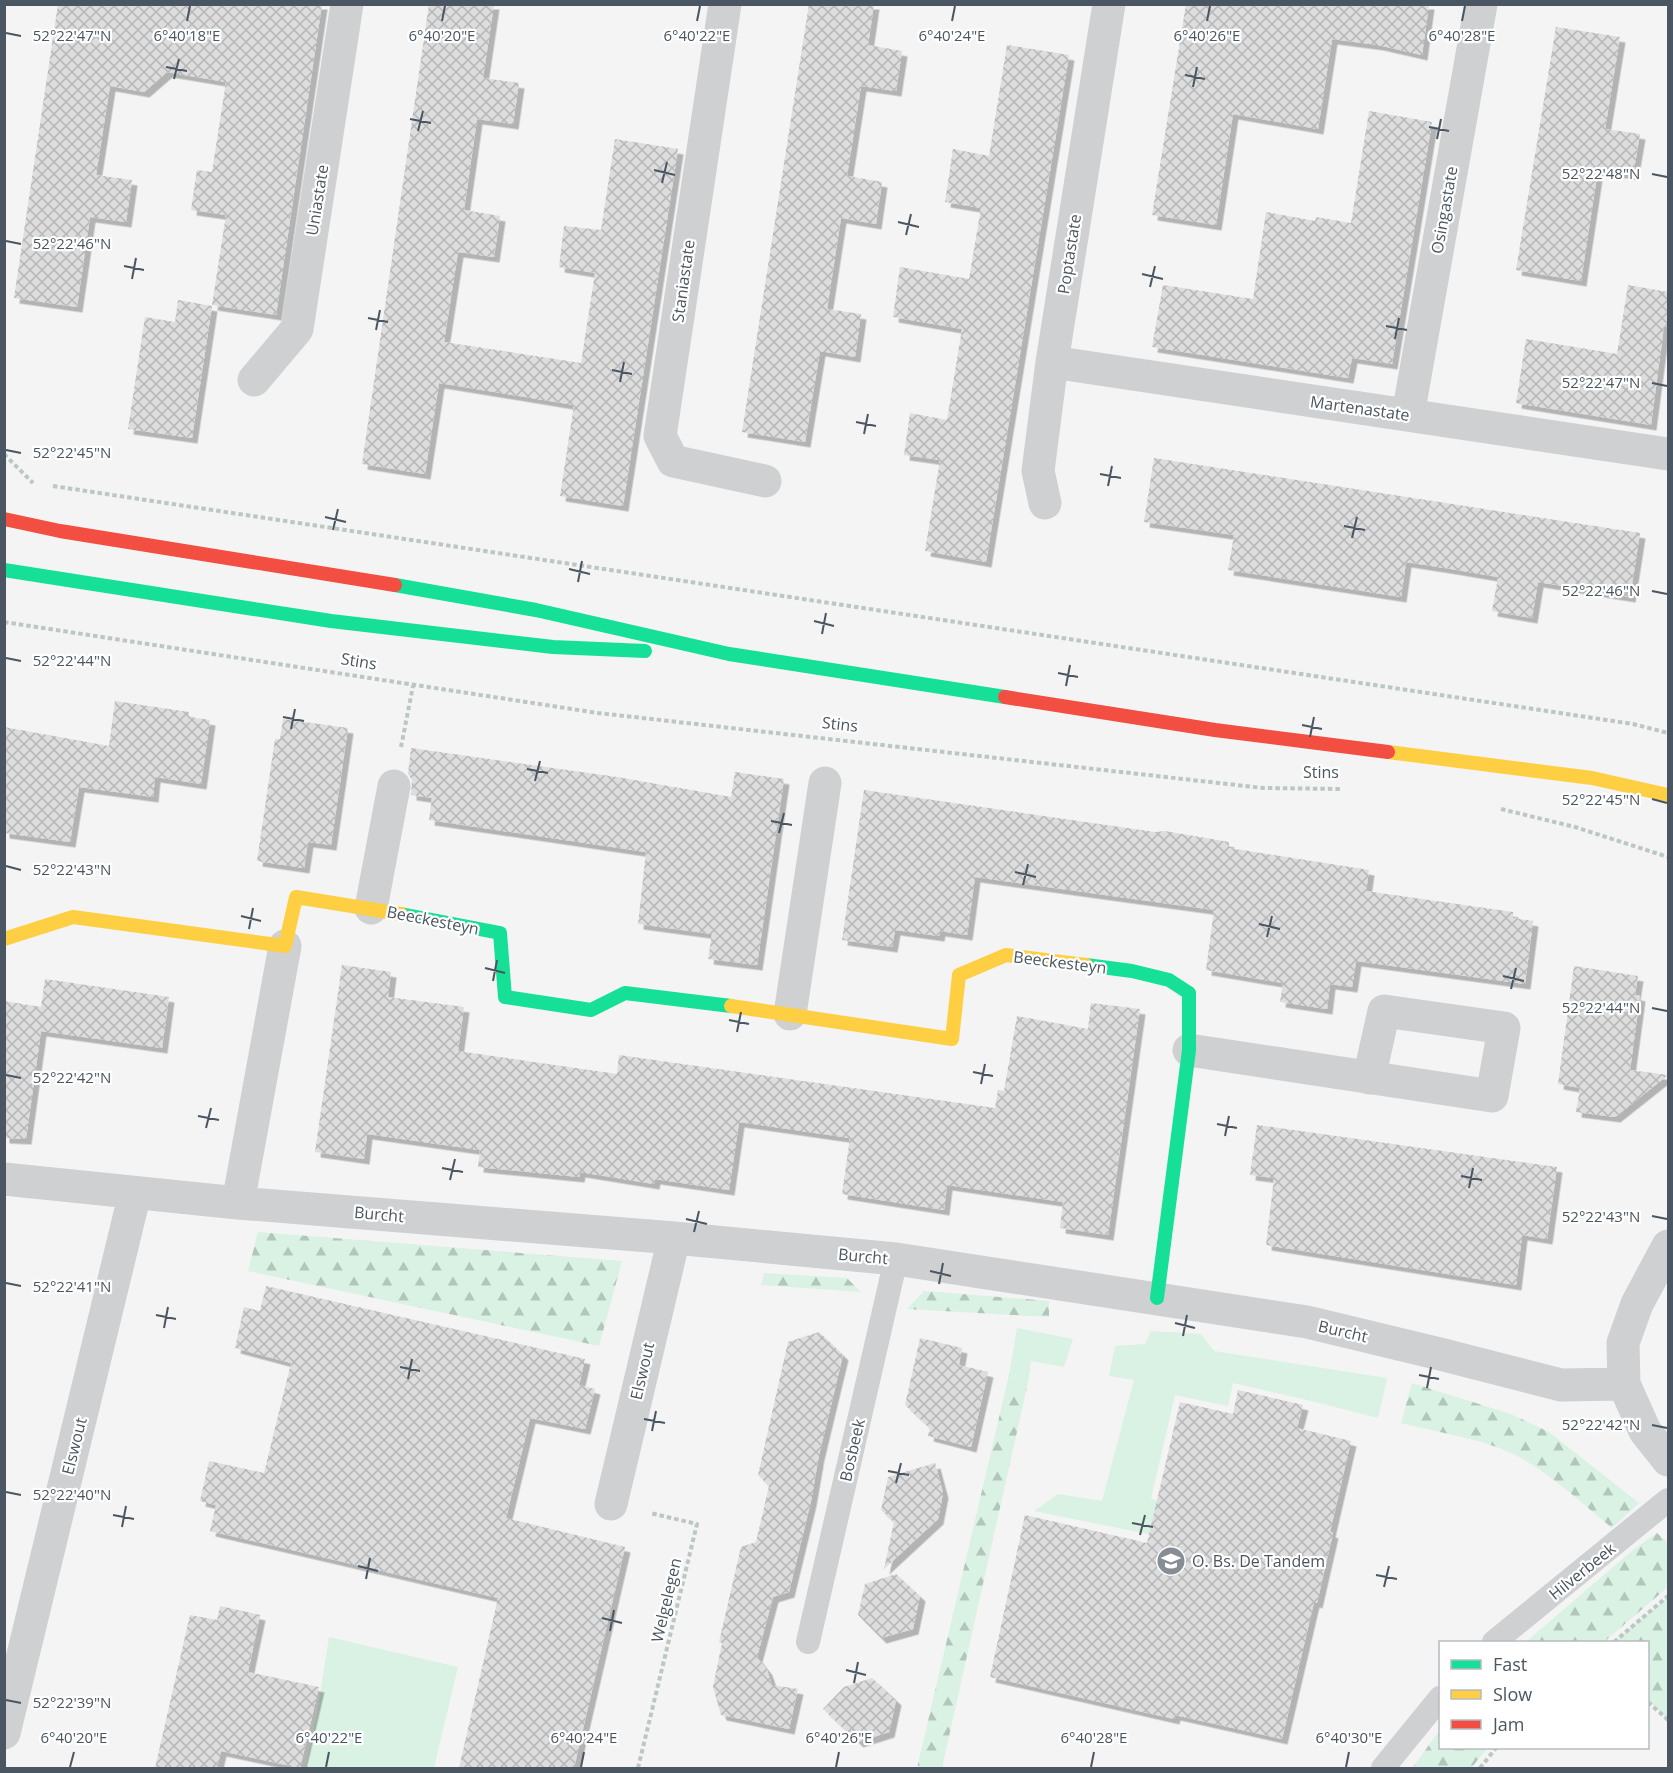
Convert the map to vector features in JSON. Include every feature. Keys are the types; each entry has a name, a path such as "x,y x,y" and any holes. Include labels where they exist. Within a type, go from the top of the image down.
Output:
{"street":[{"name":"Uniastate","path":"254,380 297,329 346,4"},
{"name":"Staniastate","path":"724,4 660,436 673,461 765,481"},
{"name":"Poptastate","path":"1045,503 1038,471 1052,362 1109,4"},
{"name":"Osingastate","path":"1408,415 1480,4"},
{"name":"Martenastate","path":"1052,362 1668,454"},
{"name":"Stins","path":"4,519 60,531 329,573 536,610 729,654 1215,730 1592,778 1668,795"},
{"name":"Stins","path":"4,570 331,621 553,646 729,654"},
{"path":"790,1014 825,783"},
{"name":"Beeckesteyn","path":"371,908 394,786"},
{"name":"Beeckesteyn","path":"238,1203 296,897 371,908 500,933 505,997 591,1010 625,993 790,1014 952,1039 959,975 1006,955 1132,971 1169,980 1189,993 1190,1050 1157,1298"},
{"path":"4,939 72,917 285,946"},
{"path":"1190,1050 1369,1078"},
{"name":"Burcht","path":"4,1179 238,1203 674,1238 896,1259 1307,1322 1561,1385 1624,1384"},
{"name":"Elswout","path":"4,1733 135,1193"},
{"name":"Elswout","path":"611,1504 674,1238"},
{"path":"1668,1246 1637,1304 1623,1343 1624,1384 1645,1431 1668,1460"}],"lane":[{"name":"Bosbeek","path":"808,1642 896,1259"},
{"name":"Hilverbeek","path":"1495,1641 1668,1500"},
{"path":"1383,1768 1439,1699"}],"path":[{"path":"4,454 33,483"},
{"path":"23,481 1633,724 1668,733"},
{"name":"Stins","path":"4,622 598,713 1263,789 1345,789"},
{"path":"394,786 413,686"},
{"path":"1499,809 1575,827 1668,857"},
{"name":"Welgelegen","path":"611,1504 697,1524 639,1768"},
{"path":"1615,1641 1668,1596"},
{"path":"1649,1704 1668,1720"},
{"path":"1480,1768 1495,1749"}],"green space":[{"path":"258,1232 622,1261 599,1346 248,1271"},
{"path":"764,1273 847,1278 861,1292 761,1285"},
{"path":"924,1291 1049,1301 1049,1317 907,1309"},
{"path":"1017,1328 1073,1339 1064,1367 1031,1361 1028,1382 1009,1375"},
{"path":"1151,1331 1201,1334 1214,1351 1387,1378 1378,1418 1233,1383 1228,1406 1175,1395 1151,1499 1203,1510 1197,1544 1034,1511 1058,1494 1102,1501 1134,1380 1109,1376 1115,1346 1145,1344"},
{"path":"1009,1375 1028,1382 942,1768 917,1768"},
{"path":"1412,1383 1511,1414 1549,1432 1639,1503 1612,1528 1556,1482 1533,1465 1508,1451 1478,1441 1401,1423"},
{"path":"1657,1533 1668,1543 1668,1587 1605,1641 1527,1641 1634,1549"},
{"path":"1668,1596 1668,1720 1649,1701 1649,1641 1615,1641"},
{"path":"329,1637 458,1667 434,1768 305,1768 317,1714"},
{"path":"1439,1731 1439,1749 1487,1749 1471,1768 1412,1768"}],"building":[{"path":"58,4 322,4 276,315 212,305 226,215 191,210 197,170 212,172 226,82 167,72 144,92 110,86 96,175 132,180 126,222 90,217 77,307 14,298"},
{"path":"429,4 494,4 483,78 519,83 513,124 477,119 464,210 500,216 494,257 458,252 444,342 581,363 595,273 559,267 564,226 601,230 615,139 678,149 623,506 560,496 574,405 439,383 425,474 362,464"},
{"path":"809,4 874,4 868,45 902,51 896,91 861,86 847,176 882,182 876,224 841,218 827,309 861,314 855,357 820,351 805,442 742,432"},
{"path":"1186,4 1429,4 1422,55 1378,45 1332,39 1318,129 1233,114 1216,225 1152,215"},
{"path":"1556,27 1620,37 1605,129 1640,134 1633,175 1598,169 1581,281 1516,270"},
{"path":"1007,45 1069,55 986,562 925,551 940,460 904,455 910,413 947,420 962,329 893,317 900,267 969,279 981,208 945,202 953,149 989,156"},
{"path":"1369,111 1432,122 1392,364 1352,358 1348,378 1152,347 1163,285 1253,299 1266,212 1315,221 1316,217 1351,223"},
{"path":"1628,285 1668,292 1668,327 1664,326 1651,425 1516,403 1526,339 1617,354"},
{"path":"178,300 212,306 192,438 128,429 145,317 175,322"},
{"path":"1154,458 1640,533 1630,597 1538,582 1532,618 1492,611 1498,577 1451,569 1406,562 1401,597 1228,570 1234,535 1144,522"},
{"path":"115,701 189,712 189,717 210,720 201,784 155,777 153,797 79,787 70,842 4,833 4,727 109,746"},
{"path":"283,719 348,728 331,845 308,842 304,868 257,861 275,739 280,739"},
{"path":"411,748 617,777 731,797 735,772 784,779 757,965 708,959 712,934 638,924 646,852 429,820 432,798 411,795 412,780 408,774"},
{"path":"864,790 1155,832 1165,831 1229,842 1229,848 1369,870 1366,891 1513,912 1513,918 1533,921 1525,984 1356,961 1352,987 1330,984 1327,1009 1280,1002 1283,983 1206,970 1214,910 975,877 967,935 940,931 939,936 895,930 892,947 842,940"},
{"path":"342,965 391,972 388,997 464,1007 458,1051 617,1074 619,1055 995,1108 998,1090 1004,1091 1017,1016 1088,1029 1091,1003 1140,1009 1108,1235 1060,1228 1063,1202 947,1185 944,1210 842,1194 850,1138 739,1122 729,1190 655,1179 654,1184 580,1172 579,1177 478,1167 480,1150 367,1134 364,1159 315,1152"},
{"path":"1574,966 1638,976 1635,995 1640,996 1630,1070 1668,1075 1615,1117 1576,1112 1580,1088 1558,1084"},
{"path":"45,979 169,997 162,1048 41,1031 26,1139 4,1138 4,1001 41,1007"},
{"path":"1257,1125 1557,1167 1547,1239 1522,1235 1516,1285 1266,1245 1274,1178 1250,1175"},
{"path":"266,1286 585,1359 579,1385 595,1389 585,1429 530,1418 506,1518 625,1547 574,1768 459,1768 498,1598 210,1531 216,1505 200,1501 209,1461 264,1473 291,1363 235,1348 244,1307 260,1311"},
{"path":"819,1332 843,1355 789,1592 773,1597 757,1657 767,1670 772,1685 798,1689 789,1729 721,1715 713,1687 722,1643 719,1642 741,1547 756,1542 769,1486 758,1475 788,1342"},
{"path":"920,1338 962,1348 959,1365 988,1372 971,1447 928,1436 930,1428 905,1405"},
{"name":"O. Bs. De Tandem","path":"1238,1390 1303,1405 1297,1428 1351,1441 1330,1532 1333,1533 1317,1603 1314,1602 1282,1739 1175,1715 1174,1719 990,1677 1025,1515 1147,1543 1180,1402 1233,1414"},
{"path":"935,1463 943,1493 938,1519 884,1569 894,1522 881,1510 888,1477"},
{"path":"896,1574 920,1596 913,1629 881,1638 858,1615 865,1584"},
{"path":"220,1606 260,1615 248,1672 319,1687 300,1768 221,1751 217,1768 155,1768 190,1615 217,1620"},
{"path":"872,1678 896,1700 889,1732 858,1742 823,1709 844,1687"}],"traffic: fast":[{"path":"4,570 331,621 553,647 645,651"},
{"path":"395,585 536,610 729,654 1005,697"},
{"path":"401,914 500,933 505,997 591,1010 625,993 731,1006"},
{"path":"1086,965 1132,971 1169,980 1189,993 1189,1050 1157,1298"}],"traffic: slow":[{"path":"1388,752 1592,778 1668,795"},
{"path":"4,939 73,917 285,946 296,897 401,914"},
{"path":"731,1006 952,1039 959,975 1006,955 1086,965"}],"traffic: jam":[{"path":"4,519 60,531 395,585"},
{"path":"1005,697 1215,730 1388,752"}],"place":[{"name":"O. Bs. De Tandem","path":"1171,1561"}]}
